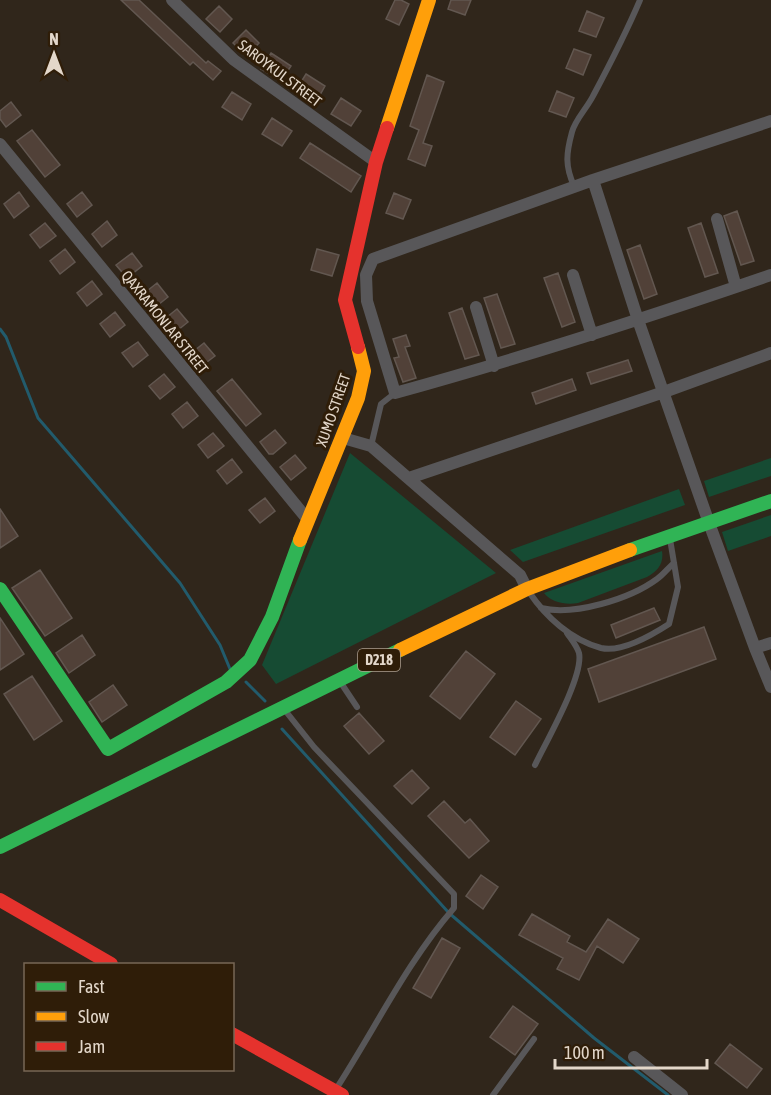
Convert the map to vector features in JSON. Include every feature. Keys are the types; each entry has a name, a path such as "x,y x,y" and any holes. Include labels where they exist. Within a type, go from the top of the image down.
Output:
{"street":[{"name":"SAROYKUL STREET","path":"172,0 234,60 376,162"},
{"name":"XUMO STREET","path":"0,589 108,749 226,682 250,660 272,617 308,520 358,398 364,371 345,300 376,162 429,0"},
{"path":"771,121 593,180 373,258 366,275 367,301 395,393 494,366 771,275"},
{"name":"QAXRAMONLAR STREET","path":"0,144 308,520"},
{"path":"593,180 638,320 709,523 771,687"},
{"path":"717,219 736,287"},
{"path":"573,275 592,335"},
{"path":"476,307 494,366"},
{"path":"409,478 664,392 771,353"},
{"path":"343,438 371,446 520,575 527,589"},
{"name":"D218","path":"0,847 282,706 527,589 771,501"},
{"path":"755,648 771,643"},
{"path":"0,900 109,963"},
{"path":"234,1035 338,1093"},
{"path":"634,1057 682,1095"}],"lane":[{"path":"574,187 567,171 573,129 624,39 640,0"},
{"path":"371,446 381,404 395,393"},
{"path":"567,633 602,649 624,646 647,639 669,624 678,587 669,536"},
{"path":"540,608 553,611 585,608 613,599 642,589 660,578 674,563"},
{"path":"527,589 540,608 567,633 579,652 579,664 568,698 535,765"},
{"path":"339,679 357,707"},
{"path":"282,706 314,747 454,894 454,908 434,931 405,974 338,1093"},
{"path":"493,1095 534,1039"}],"green space":[{"path":"350,453 496,573 276,684 262,665"},
{"path":"771,458 771,476 709,497 704,481"},
{"path":"679,489 685,505 523,562 510,550"},
{"path":"771,515 771,536 728,551 722,532"},
{"path":"662,551 661,563 651,575 578,603 559,602 544,593"}],"building":[{"path":"121,0 139,0 206,63 208,61 221,71 213,80 193,62 190,65"},
{"path":"395,0 409,4 399,25 386,19"},
{"path":"451,0 471,0 465,15 448,9"},
{"path":"219,6 232,19 220,32 206,19"},
{"path":"587,11 604,18 596,37 579,31"},
{"path":"246,30 259,43 247,56 233,43"},
{"path":"574,49 591,55 583,75 566,68"},
{"path":"271,53 291,66 281,81 261,69"},
{"path":"306,74 325,86 316,102 296,90"},
{"path":"427,75 444,82 423,143 432,146 425,166 408,159 419,130 410,126"},
{"path":"557,91 574,98 566,117 549,111"},
{"path":"232,92 251,104 242,120 222,107"},
{"path":"341,98 361,111 351,126 331,114"},
{"path":"11,102 21,115 6,127 0,119 0,111"},
{"path":"272,118 292,131 282,146 262,134"},
{"path":"32,130 60,165 45,177 17,141"},
{"path":"310,143 361,176 351,192 300,158"},
{"path":"19,192 29,206 14,218 4,204"},
{"path":"82,192 92,205 77,217 67,204"},
{"path":"394,193 411,200 403,219 386,213"},
{"path":"737,211 754,261 741,265 724,216"},
{"path":"107,221 117,235 102,247 92,234"},
{"path":"45,223 56,236 40,248 30,235"},
{"path":"701,223 718,273 705,277 688,228"},
{"path":"640,245 657,294 644,299 627,250"},
{"path":"65,249 75,262 60,274 50,261"},
{"path":"317,249 339,255 332,276 311,270"},
{"path":"132,253 142,266 127,278 116,265"},
{"path":"558,273 575,322 562,327 544,278"},
{"path":"92,281 102,294 87,306 77,293"},
{"path":"157,283 168,297 153,309 142,295"},
{"path":"497,294 515,344 501,348 484,298"},
{"path":"462,308 479,355 465,359 449,313"},
{"path":"177,309 188,322 173,334 162,321"},
{"path":"115,312 125,325 110,337 100,324"},
{"path":"406,335 410,346 405,347 416,378 403,382 394,358 399,357 393,339"},
{"path":"138,342 148,355 133,367 122,353"},
{"path":"204,343 215,356 199,368 189,355"},
{"path":"628,360 632,371 591,384 587,373"},
{"path":"164,374 175,387 160,399 149,386"},
{"path":"232,379 261,414 246,426 217,391"},
{"path":"572,379 576,390 536,404 532,393"},
{"path":"187,402 198,416 183,428 172,414"},
{"path":"275,430 286,443 273,454 269,454 260,442"},
{"path":"213,433 224,446 208,458 198,445"},
{"path":"295,455 306,468 291,480 280,467"},
{"path":"232,459 242,472 227,484 217,471"},
{"path":"265,498 275,511 260,523 249,510"},
{"path":"0,509 18,536 0,548"},
{"path":"40,570 72,618 45,636 12,588"},
{"path":"654,608 660,620 616,638 611,625"},
{"path":"0,618 24,654 0,670"},
{"path":"704,627 716,659 599,702 588,669"},
{"path":"82,635 95,655 69,673 56,653"},
{"path":"466,651 495,674 460,719 430,696"},
{"path":"32,676 62,721 34,740 4,694"},
{"path":"113,685 127,705 102,722 89,702"},
{"path":"516,701 541,719 515,755 490,737"},
{"path":"359,713 384,741 369,754 344,726"},
{"path":"412,770 429,788 412,804 394,786"},
{"path":"444,801 465,823 470,819 489,841 469,858 428,816"},
{"path":"481,875 498,887 483,909 466,896"},
{"path":"532,914 570,936 567,942 586,952 608,919 639,939 623,963 597,946 579,980 557,969 563,958 519,935"},
{"path":"442,938 460,948 431,998 413,988"},
{"path":"513,1006 538,1024 515,1055 490,1037"},
{"path":"730,1044 762,1069 747,1088 715,1063"}],"waterway":[{"path":"0,329 6,337 38,418 180,583 220,645 230,669"},
{"path":"246,682 265,701"},
{"path":"282,729 449,913 594,1038 668,1095"}],"traffic: fast":[{"path":"630,550 771,501"},
{"path":"0,589 108,749 226,682 250,660 272,617 300,540"},
{"path":"0,847 400,650"}],"traffic: slow":[{"path":"387,128 429,0"},
{"path":"300,540 358,398 364,371 358,347"},
{"path":"400,650 527,589 630,550"}],"traffic: jam":[{"path":"358,347 345,300 376,162 387,128"},
{"path":"0,900 109,963"},
{"path":"234,1035 342,1095"}]}
